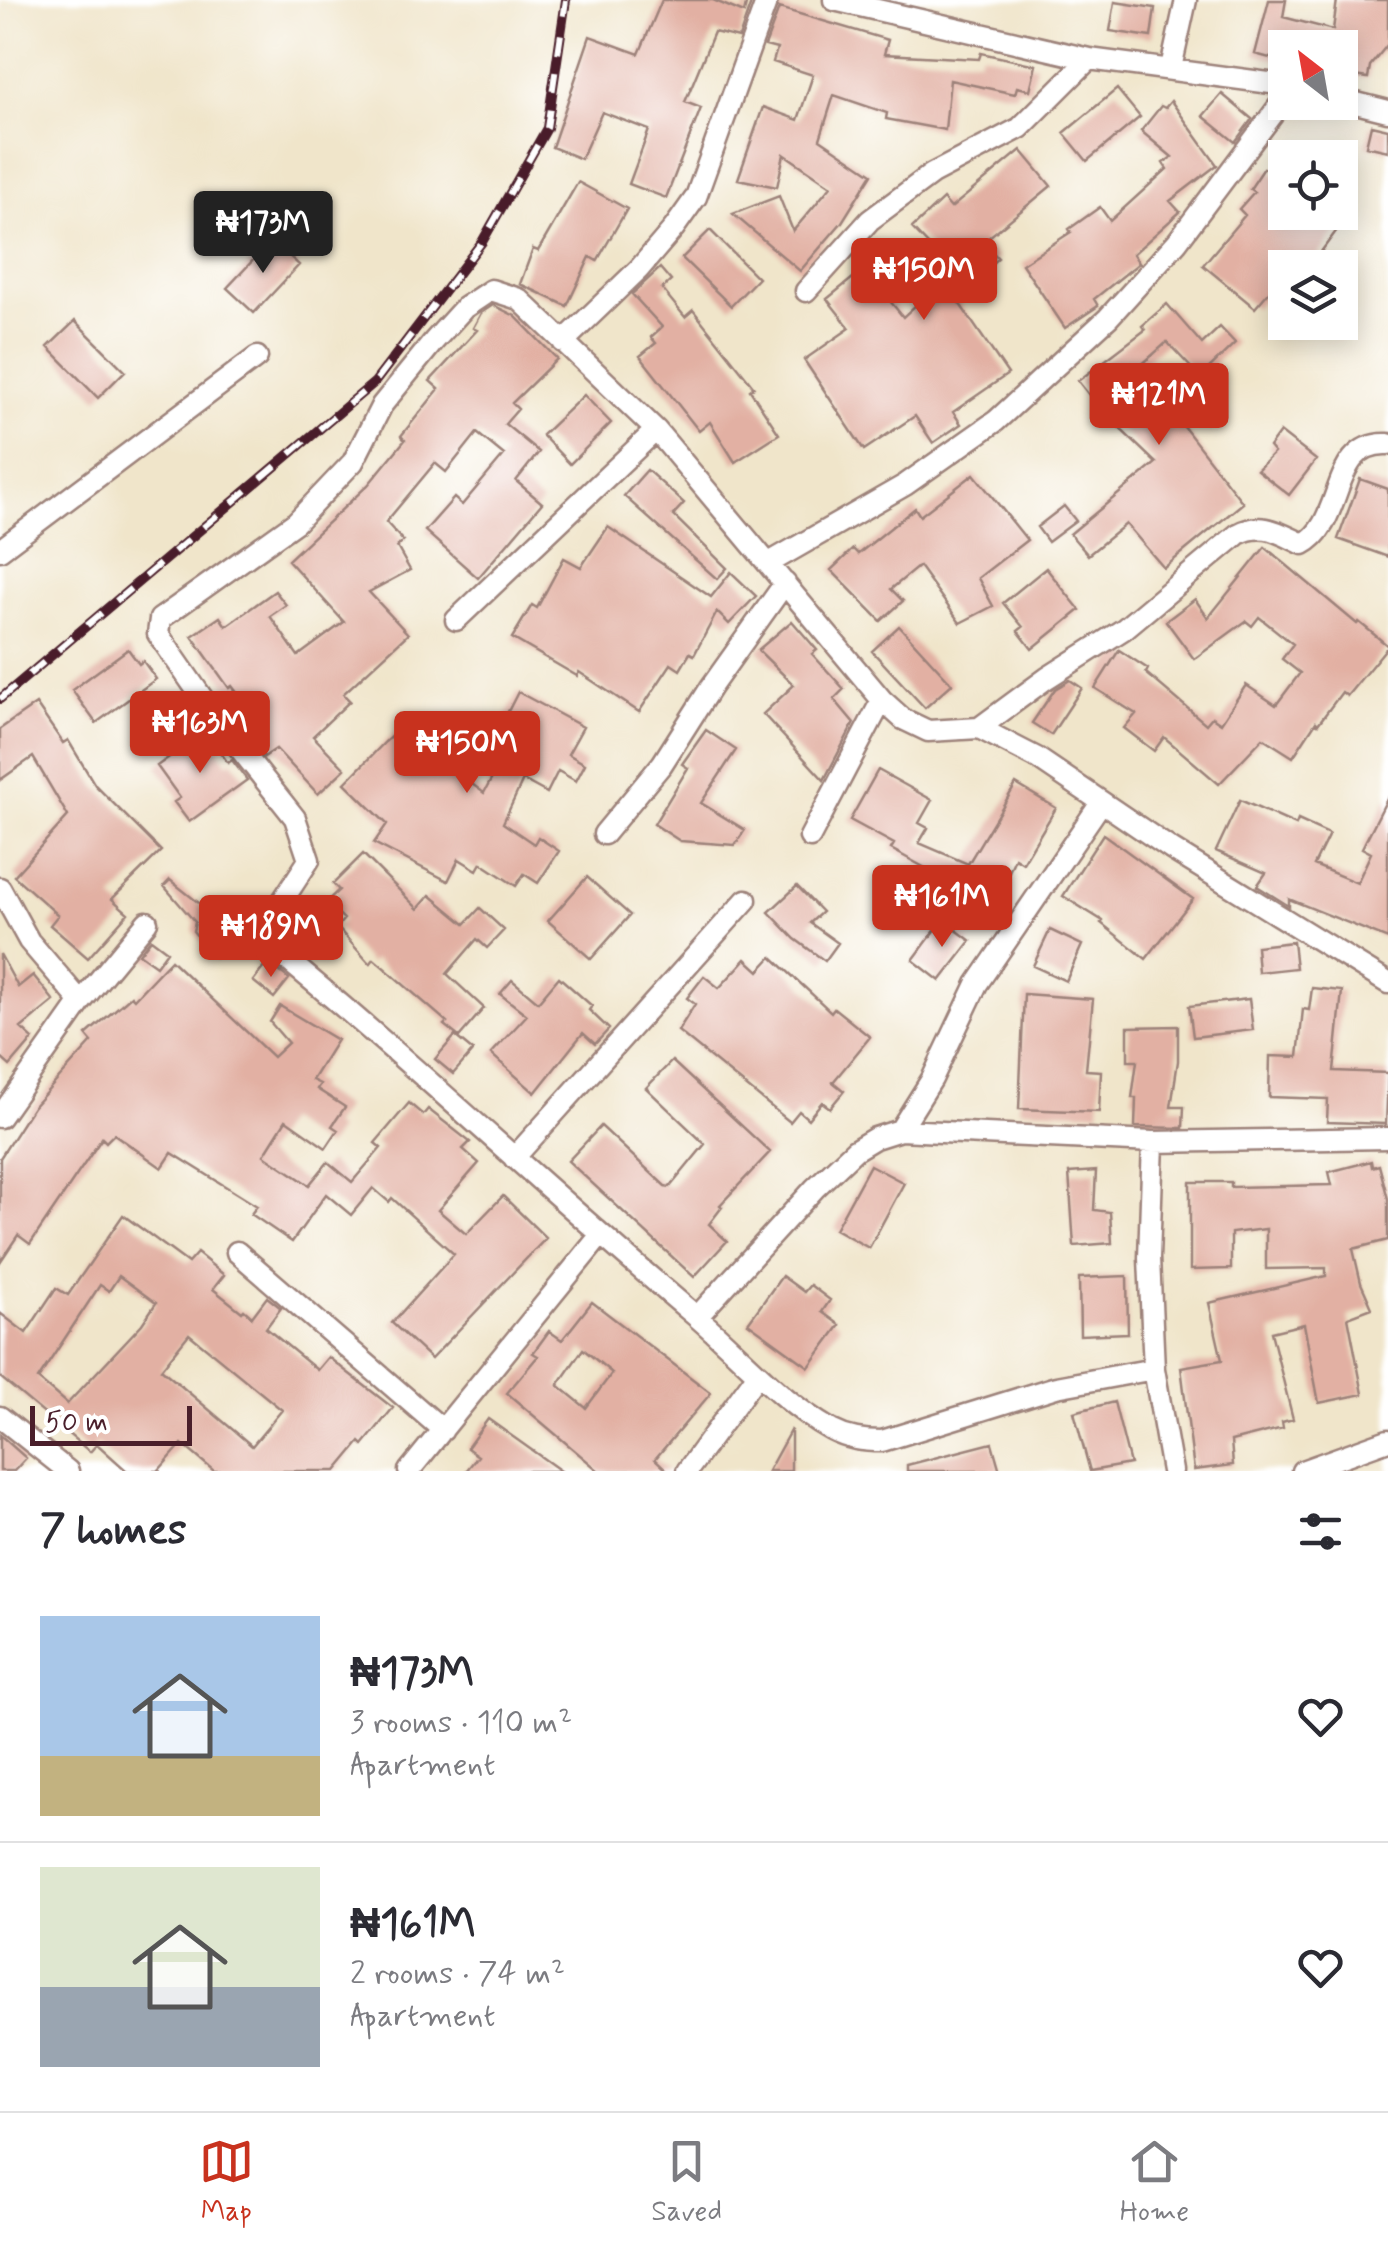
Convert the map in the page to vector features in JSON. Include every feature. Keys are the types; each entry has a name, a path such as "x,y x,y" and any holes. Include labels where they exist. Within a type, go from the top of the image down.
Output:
{"street":[{"path":"563,342 639,268 696,196 767,0"},
{"path":"834,0 1089,59 1268,83"},
{"path":"1171,68 1186,0"},
{"path":"806,291 870,220 932,174 1020,128 1089,59"},
{"path":"1358,104 1388,111"},
{"path":"769,563 905,486 1010,408 1108,318 1177,242 1268,120"},
{"path":"1154,1369 1056,1387 882,1441 855,1440 830,1429 756,1375 697,1317 600,1236 376,1032 272,948 265,938 266,926 309,860 303,834 296,818 222,725 158,634 164,614 296,522 353,462 382,404 464,308 490,290 519,299 656,430 882,700 903,718 928,731 979,728 1037,758 1101,803 1388,984"},
{"path":"0,550 257,357"},
{"path":"456,620 656,430"},
{"path":"979,728 1124,629 1238,534 1264,526 1303,544 1308,542 1321,526 1350,460 1366,446 1388,444"},
{"path":"604,834 662,764 710,686 785,582"},
{"path":"810,837 882,700"},
{"path":"900,1130 932,1079 977,984 1101,803"},
{"path":"0,888 29,942 81,1002"},
{"path":"514,1158 746,900"},
{"path":"0,1117 81,1002 147,922"},
{"path":"697,1317 814,1188 855,1150 900,1130 1153,1142 1388,1138"},
{"path":"1153,1142 1149,1258 1154,1369 1172,1471"},
{"path":"410,1471 600,1236"},
{"path":"237,1252 444,1430"},
{"path":"686,1471 756,1375"},
{"path":"0,1418 64,1470"},
{"path":"1302,1471 1388,1440"}],"building":[{"path":"662,0 713,0 744,13 747,0 752,0 739,38 714,32 685,102 701,108 666,198 629,184 649,130 602,112 581,159 552,147 590,36 639,54"},
{"path":"1269,0 1286,0 1283,17 1333,30 1268,30 1268,57 1255,54"},
{"path":"1337,0 1388,0 1388,44 1370,66 1368,78 1358,77 1358,30 1333,30"},
{"path":"1115,2 1155,8 1151,37 1110,31"},
{"path":"779,8 888,40 884,54 979,59 981,53 1036,65 1030,90 1017,87 1015,94 950,80 945,130 886,119 887,113 834,95 820,139 872,174 842,222 800,271 733,214 779,196 793,231 831,186 784,154 777,187 738,179 763,107 798,120 813,75 773,62 777,49 765,46"},
{"path":"1117,89 1140,117 1087,161 1064,133"},
{"path":"1222,94 1252,119 1235,142 1203,116"},
{"path":"1171,101 1217,165 1170,201 1180,212 1133,254 1139,263 1094,299 1098,306 1065,328 1022,264 1071,232 1069,229 1100,207 1110,221 1167,169 1163,163 1172,157 1141,131 1161,106 1165,108"},
{"path":"1371,125 1388,129 1388,151 1366,146"},
{"path":"1021,150 1051,186 983,242 998,258 955,297 1008,374 953,412 961,424 933,443 915,416 864,450 804,360 850,328 827,299 864,269 903,317 953,271 912,228 943,199 951,208"},
{"path":"1264,168 1268,170 1268,230 1337,230 1322,250 1268,250 1268,293 1255,308 1203,265 1245,215 1239,209 1254,192 1250,189"},
{"path":"578,182 627,209 597,261 590,257 567,306 520,284 533,249 538,251"},
{"path":"710,230 758,278 731,306 682,258"},
{"path":"272,240 299,265 254,313 227,288"},
{"path":"660,268 671,281 662,289 685,317 693,310 754,387 750,390 779,434 735,462 710,422 699,431 640,356 656,343 651,337 662,327 632,294"},
{"path":"1167,304 1202,344 1220,327 1235,343 1200,377 1167,342 1138,368 1243,503 1164,568 1126,524 1088,555 1070,534 1156,463 1112,421 1118,417 1096,389 1089,395 1078,381 1145,330 1142,326"},
{"path":"493,305 515,316 557,359 512,403 518,409 505,424 539,452 516,481 542,503 478,578 425,531 454,498 462,505 504,455 477,433 446,472 435,463 386,522 403,541 397,547 410,570 369,592 408,634 343,694 350,701 313,736 345,769 318,794 276,749 264,757 254,744 265,730 192,636 220,617 226,626 275,591 286,605 270,616 298,656 344,622 288,560 368,485 405,440 401,436 439,389 430,381 477,330 473,328 481,313"},
{"path":"75,321 125,371 98,398 48,347"},
{"path":"584,395 611,423 570,464 542,435"},
{"path":"1280,432 1316,460 1289,495 1257,470 1274,453 1269,447"},
{"path":"647,470 684,503 673,515 727,568 717,579 624,496"},
{"path":"974,474 1027,540 978,578 993,606 960,623 919,566 891,589 903,601 881,621 831,570 853,549 858,554 915,508 920,516"},
{"path":"1360,479 1388,489 1388,557 1338,539"},
{"path":"1064,506 1076,521 1048,542 1037,527"},
{"path":"608,527 711,597 731,572 756,596 729,624 717,612 694,655 690,653 680,670 671,664 639,712 579,672 577,676 512,638 532,605 537,608 564,558 581,567"},
{"path":"1265,547 1388,646 1347,696 1342,692 1316,722 1293,757 1263,738 1219,784 1164,737 1154,751 1124,728 1136,714 1095,688 1119,650 1148,669 1146,673 1206,724 1212,717 1221,723 1246,685 1276,705 1300,673 1282,659 1293,644 1259,617 1252,626 1246,621 1194,659 1166,621 1195,599 1208,618"},
{"path":"1046,568 1080,610 1032,649 1018,631 1023,627 1003,603"},
{"path":"792,621 817,650 812,654 844,689 834,699 854,723 824,780 763,714 794,685 758,650"},
{"path":"899,626 952,684 925,708 872,651"},
{"path":"128,649 156,679 96,723 72,690"},
{"path":"1070,680 1082,688 1051,735 1032,723 1055,689"},
{"path":"518,692 583,727 568,754 585,764 576,781 558,771 547,793 523,780 503,823 534,844 538,837 559,851 538,883 524,874 516,886 481,863 477,870 459,859 448,881 374,843 387,824 345,783 402,727 419,746 435,732 452,742 441,761 484,793 513,739 498,731"},
{"path":"36,704 63,743 68,740 95,785 161,851 112,899 128,913 88,958 50,925 58,915 14,876 68,816 33,757 0,780 0,729"},
{"path":"706,730 736,750 701,803 745,830 735,845 680,841 654,824 688,768 682,764"},
{"path":"205,731 228,763 232,760 247,780 189,822 174,802 180,798 157,766"},
{"path":"878,770 932,800 919,823 928,828 919,843 968,864 1016,784 1056,808 1023,863 1015,858 990,915 922,886 929,870 891,849 894,844 850,820"},
{"path":"1388,797 1388,939 1289,899 1289,906 1257,886 1266,873 1216,851 1240,800 1296,825 1298,820 1329,834 1314,865 1357,883 1371,853 1362,848"},
{"path":"1103,834 1193,899 1146,959 1103,921 1063,896"},
{"path":"363,854 418,909 430,895 465,924 480,908 504,930 487,948 477,939 447,974 484,1008 459,1037 374,959 370,964 337,927 344,919 326,902 339,890 333,884"},
{"path":"587,877 630,915 591,959 548,921"},
{"path":"170,880 244,939 222,957 215,957 193,931 195,922 164,886"},
{"path":"797,886 822,912 810,923 838,943 825,961 795,939 769,912"},
{"path":"943,920 971,941 940,981 913,960"},
{"path":"1050,930 1082,945 1066,981 1033,966"},
{"path":"151,939 167,951 156,966 139,954"},
{"path":"1293,942 1296,968 1258,972 1256,946"},
{"path":"0,954 18,987 33,975 54,1001 21,1028 33,1039 10,1066 0,1057"},
{"path":"772,957 831,1012 834,1008 870,1037 833,1082 844,1091 830,1108 822,1102 808,1119 799,1111 790,1122 678,1031 695,1004 687,998 704,976 719,988 746,959 759,971"},
{"path":"171,960 273,1057 288,1043 270,1022 280,1006 337,1040 312,1080 320,1084 317,1089 345,1107 332,1126 338,1130 326,1148 286,1120 264,1155 309,1185 328,1162 352,1182 381,1148 375,1143 409,1103 423,1115 428,1109 470,1142 463,1149 479,1163 438,1210 466,1234 503,1196 546,1238 431,1359 392,1323 454,1254 392,1198 389,1202 373,1188 351,1215 326,1194 292,1242 251,1214 257,1206 172,1153 162,1168 114,1134 106,1142 102,1138 30,1244 18,1235 0,1262 0,1158 33,1107 92,1042 86,1035 131,996 134,999"},
{"path":"268,962 289,979 274,998 253,981"},
{"path":"559,977 592,1006 589,1010 609,1029 595,1044 583,1033 535,1093 491,1054 527,1015 500,994 512,980 538,1002"},
{"path":"1312,988 1342,991 1334,1071 1388,1073 1386,1124 1327,1122 1328,1099 1269,1097 1270,1056 1298,1057 1303,1009 1309,1010"},
{"path":"1024,994 1093,999 1086,1070 1101,1071 1099,1112 1019,1109"},
{"path":"1249,999 1253,1030 1193,1037 1189,1006"},
{"path":"1178,1026 1178,1061 1171,1107 1184,1107 1183,1128 1135,1127 1136,1098 1132,1098 1137,1061 1128,1061 1128,1027"},
{"path":"455,1036 473,1051 453,1074 435,1059"},
{"path":"672,1061 770,1152 720,1205 709,1224 727,1241 694,1277 568,1161 601,1126 670,1187 705,1144 646,1088"},
{"path":"1371,1161 1372,1167 1379,1165 1388,1199 1388,1240 1353,1249 1372,1308 1348,1317 1363,1394 1319,1403 1304,1324 1271,1332 1293,1419 1282,1422 1283,1428 1231,1441 1233,1465 1194,1470 1181,1367 1222,1360 1209,1303 1326,1276 1326,1268 1266,1269 1266,1229 1231,1233 1231,1269 1190,1270 1190,1182 1231,1182 1231,1187 1332,1185 1329,1172"},
{"path":"870,1165 904,1183 869,1248 835,1229"},
{"path":"1096,1171 1094,1210 1110,1212 1112,1243 1074,1246 1069,1173"},
{"path":"123,1215 188,1263 197,1253 224,1275 213,1289 242,1312 252,1317 267,1297 281,1308 266,1328 317,1370 328,1357 393,1408 336,1471 214,1471 182,1444 158,1471 127,1471 97,1444 90,1452 0,1377 0,1313 26,1333 56,1288 68,1295","holes":["119,1276 156,1303 142,1324 67,1404 38,1379 100,1285 109,1291","189,1334 282,1410 252,1446 161,1369"]},
{"path":"782,1276 804,1292 810,1285 830,1300 822,1312 840,1325 809,1367 748,1323"},
{"path":"1127,1276 1128,1333 1080,1335 1079,1278"},
{"path":"592,1302 711,1393 655,1459 668,1471 599,1471 507,1393 538,1356 533,1353 549,1331 562,1340","holes":["583,1349 612,1373 586,1408 558,1385"]},
{"path":"1114,1402 1130,1464 1090,1471 1074,1412"},
{"path":"488,1419 561,1471 466,1471 478,1456 467,1448"},
{"path":"791,1429 791,1471 768,1471"},
{"path":"0,1435 26,1458 14,1471 0,1471"},
{"path":"992,1443 1000,1471 907,1471 907,1465"}],"railway":[{"path":"0,699 375,382 482,242 547,128 566,0"}]}
